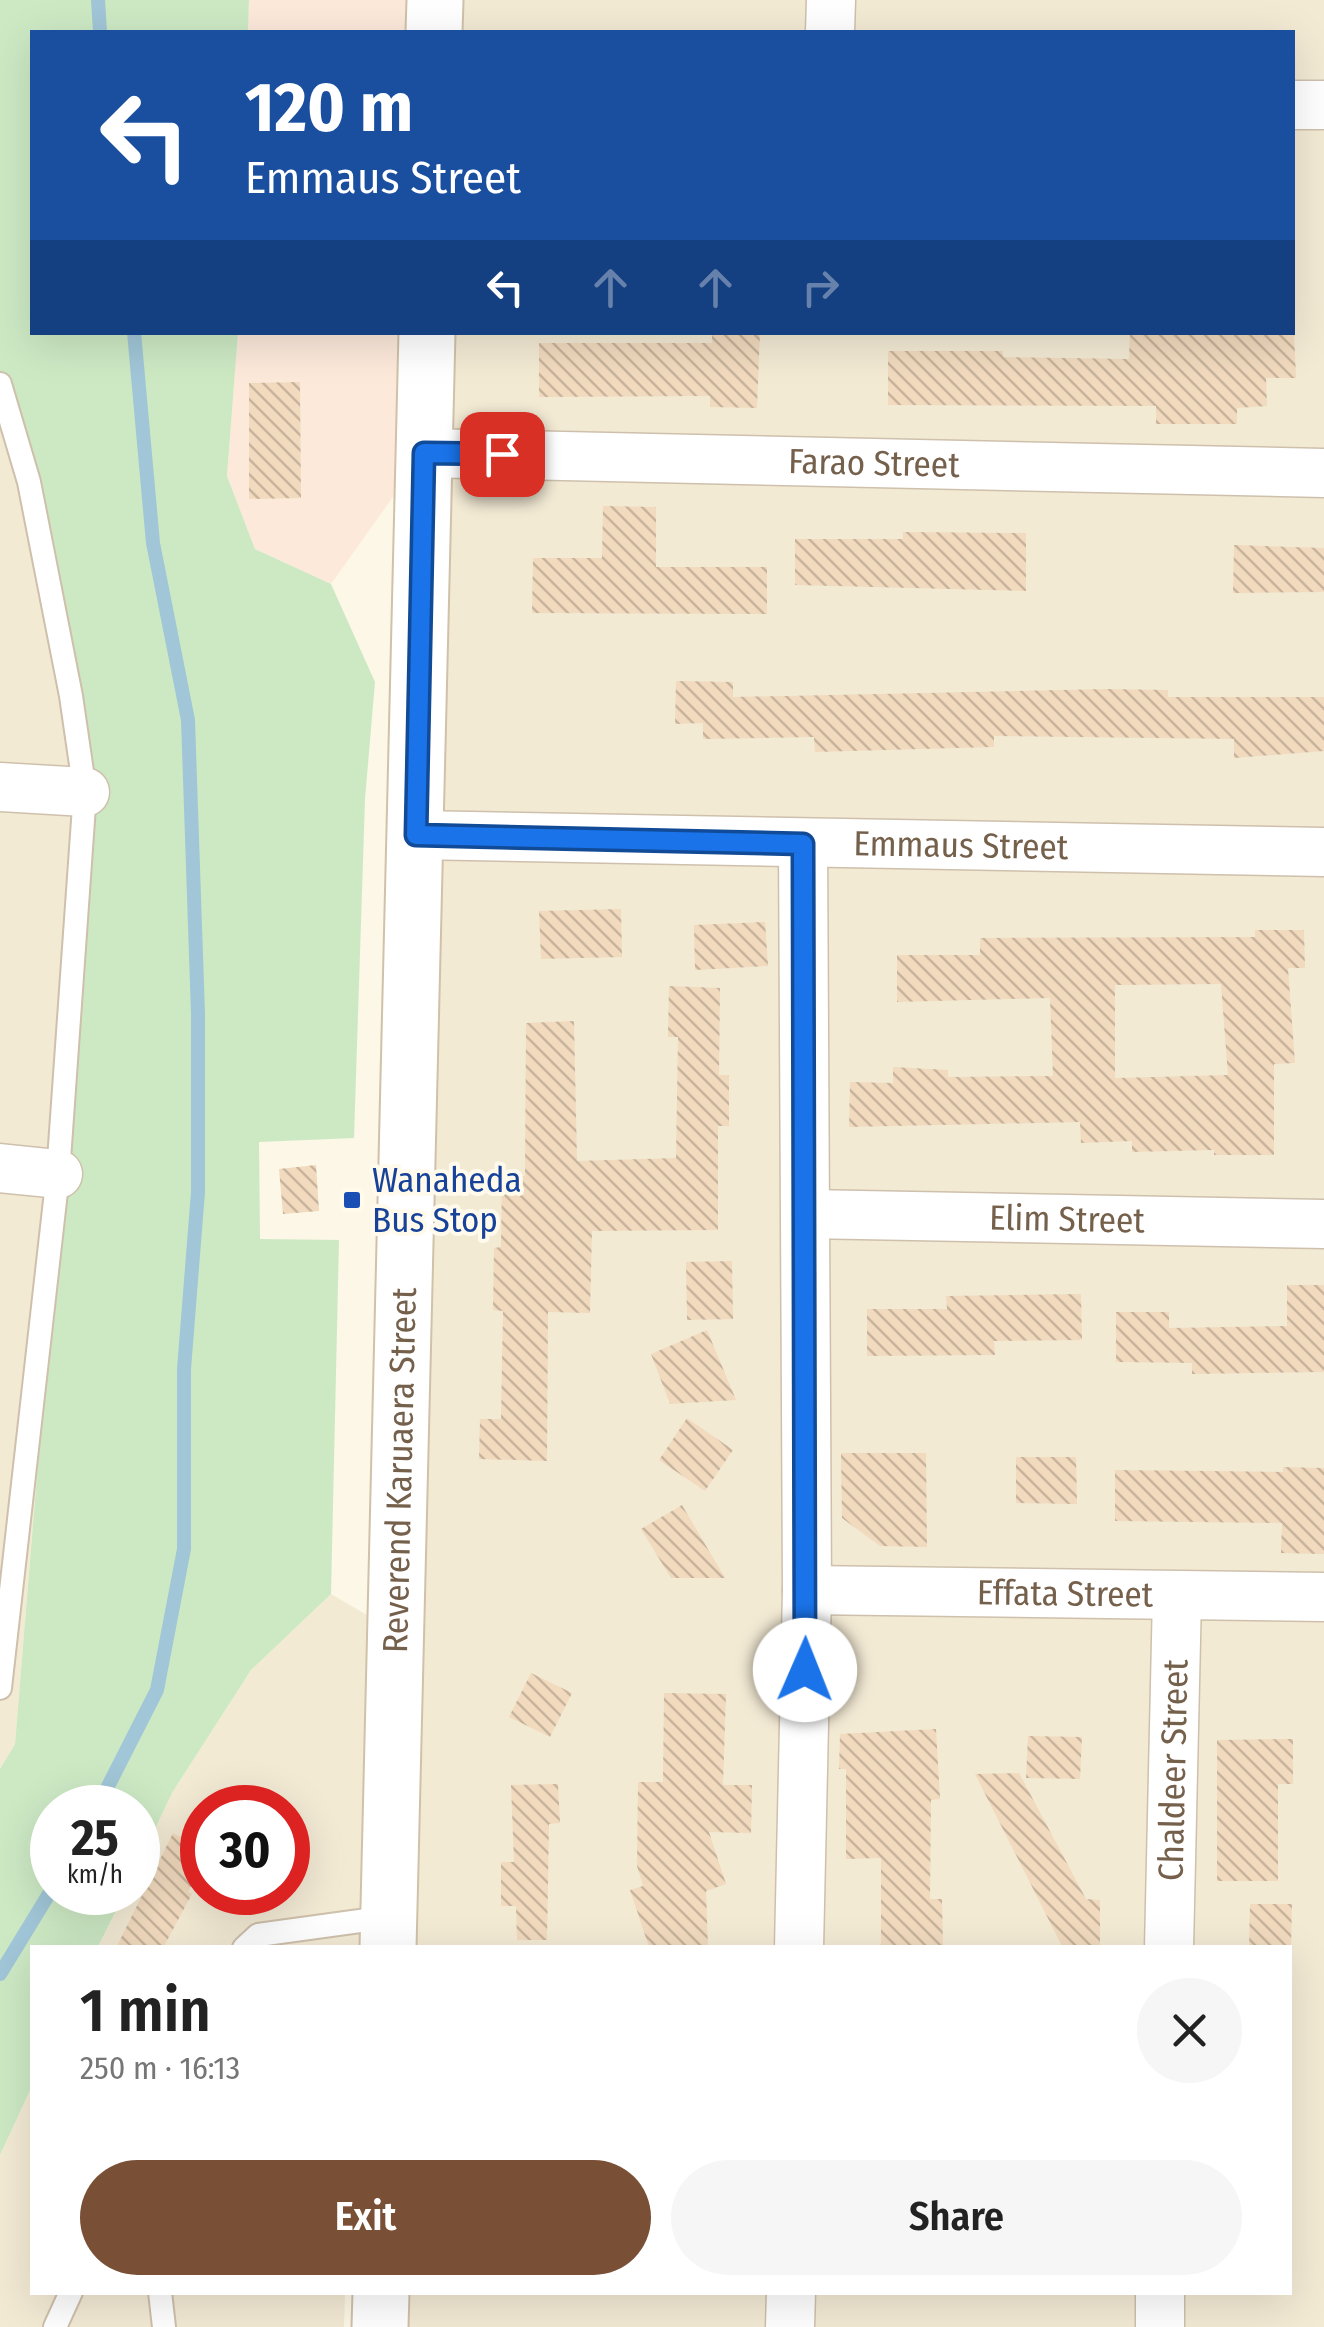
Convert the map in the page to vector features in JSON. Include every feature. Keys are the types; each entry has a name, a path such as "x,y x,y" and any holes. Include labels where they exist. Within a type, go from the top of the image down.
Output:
{"street":[{"path":"434,30 435,0"},
{"path":"830,30 832,0"},
{"path":"1295,105 1324,105"},
{"name":"Reverend Karuaera Street","path":"388,1932 427,335"},
{"name":"Farao Street","path":"424,453 1324,473"},
{"path":"0,786 85,792"},
{"name":"Emmaus Street","path":"416,835 1324,852"},
{"path":"799,1945 807,1590 808,1214 803,844"},
{"path":"0,1168 58,1174"},
{"name":"Elim Street","path":"808,1214 1324,1224"},
{"name":"Effata Street","path":"807,1590 1324,1597"},
{"name":"Chaldeer Street","path":"1169,1945 1177,1596"},
{"path":"380,2327 381,2295"},
{"path":"790,2327 791,2295"},
{"path":"1160,2295 1160,2327"}],"lane":[{"path":"0,384 29,482 72,696 85,792 58,1174 0,1688"},
{"path":"247,1945 258,1935 388,1932"},
{"path":"55,2327 70,2295"},
{"path":"160,2295 164,2327"}],"shaded area":[{"path":"249,0 435,0 434,30 248,30"},
{"path":"435,0 1324,0 1324,2327 380,2327 381,2295 1292,2295 1292,1945 388,1945 427,335 1295,335 1295,30 434,30"},
{"path":"238,335 427,335 424,453 331,584 255,549 227,476"},
{"path":"0,403 93,791 15,1744 0,1769"},
{"path":"331,1594 367,1615 360,1945 99,1945 114,1915 160,1915 160,1818 172,1793 251,1670"},
{"path":"30,2090 30,2295 345,2295 344,2327 0,2327 0,2155"}],"green space":[{"path":"0,0 249,0 248,30 30,30 30,335 238,335 227,476 255,549 331,584 375,682 365,799 354,1138 259,1142 260,1239 339,1240 331,1594 251,1670 172,1793 160,1818 160,1785 30,1785 30,1915 114,1915 99,1945 30,1945 30,2090 0,2155 0,1769 15,1744 93,791 0,403"}],"building":[{"path":"712,335 760,335 757,408 710,407 710,396 539,397 539,343 712,343"},
{"path":"1130,335 1294,335 1296,378 1266,378 1267,406 1237,408 1237,424 1156,424 1156,406 888,405 888,351 1003,351 1003,357 1129,359"},
{"path":"300,382 301,498 249,499 249,383"},
{"path":"603,506 656,507 656,567 767,567 767,614 532,613 533,558 602,558"},
{"path":"903,532 1026,533 1026,591 795,585 795,539 903,539"},
{"path":"1234,545 1324,548 1324,592 1233,593"},
{"path":"676,681 733,682 733,697 1107,689 1168,690 1168,697 1324,697 1324,751 1234,758 1234,739 994,736 994,747 815,752 814,737 703,739 703,723 675,724"},
{"path":"621,909 622,957 541,959 539,911"},
{"path":"765,922 768,966 695,970 694,925"},
{"path":"1255,930 1304,930 1305,968 1288,968 1295,1063 1274,1064 1274,1155 1214,1155 1214,1150 1132,1152 1132,1141 1081,1143 1080,1122 849,1127 850,1082 893,1083 893,1067 948,1070 948,1077 1053,1076 1050,998 897,1002 897,955 980,955 980,938 1255,937","holes":["1221,984 1228,1075 1115,1078 1115,985"]},
{"path":"669,986 720,988 719,1075 729,1075 729,1126 718,1126 718,1230 592,1231 590,1313 548,1312 547,1461 479,1459 480,1419 501,1419 503,1311 493,1310 494,1248 501,1247 502,1175 525,1176 526,1023 574,1021 577,1161 676,1158 678,1037 668,1037"},
{"path":"316,1165 319,1211 283,1214 279,1169"},
{"path":"732,1261 733,1319 687,1320 686,1262"},
{"path":"1287,1285 1324,1285 1324,1372 1192,1374 1192,1363 1116,1362 1116,1312 1169,1312 1169,1328 1287,1326"},
{"path":"1081,1294 1082,1340 994,1341 995,1355 867,1356 867,1309 947,1309 946,1296"},
{"path":"707,1330 736,1400 670,1404 651,1354"},
{"path":"687,1418 733,1450 705,1491 659,1460"},
{"path":"841,1453 926,1453 927,1547 880,1546 842,1518"},
{"path":"1016,1457 1076,1457 1077,1504 1016,1503"},
{"path":"1283,1467 1324,1468 1324,1554 1281,1553 1282,1523 1115,1521 1115,1470 1283,1472"},
{"path":"682,1505 725,1578 671,1578 641,1529"},
{"path":"531,1673 572,1693 550,1737 509,1717"},
{"path":"664,1693 726,1694 723,1785 752,1785 751,1833 709,1832 726,1884 706,1891 708,1945 648,1945 630,1890 643,1886 637,1866 638,1782 663,1782"},
{"path":"936,1729 940,1799 931,1800 930,1899 942,1899 943,1945 881,1945 881,1858 846,1859 846,1769 839,1769 840,1734"},
{"path":"1028,1736 1082,1737 1080,1779 1026,1778"},
{"path":"1293,1739 1293,1784 1278,1784 1278,1881 1217,1881 1217,1740"},
{"path":"1019,1773 1086,1899 1100,1900 1100,1945 1061,1945 975,1774"},
{"path":"558,1784 560,1823 549,1824 547,1940 517,1940 516,1906 501,1906 501,1862 514,1862 511,1785"},
{"path":"173,1833 180,1837 181,1915 165,1945 117,1945 132,1915 160,1915 160,1859"},
{"path":"1250,1904 1292,1904 1291,1945 1249,1945"}],"waterway":[{"path":"98,0 100,30"},
{"path":"109,1785 157,1690 184,1549 184,1369 198,1192 198,1014 188,720 153,543 134,335"},
{"path":"0,1974 36,1915"}],"place":[{"name":"Wanaheda Bus Stop","path":"352,1200"}],"route":[{"path":"502,454 424,453 416,835 803,844 808,1214 805,1670"}]}
